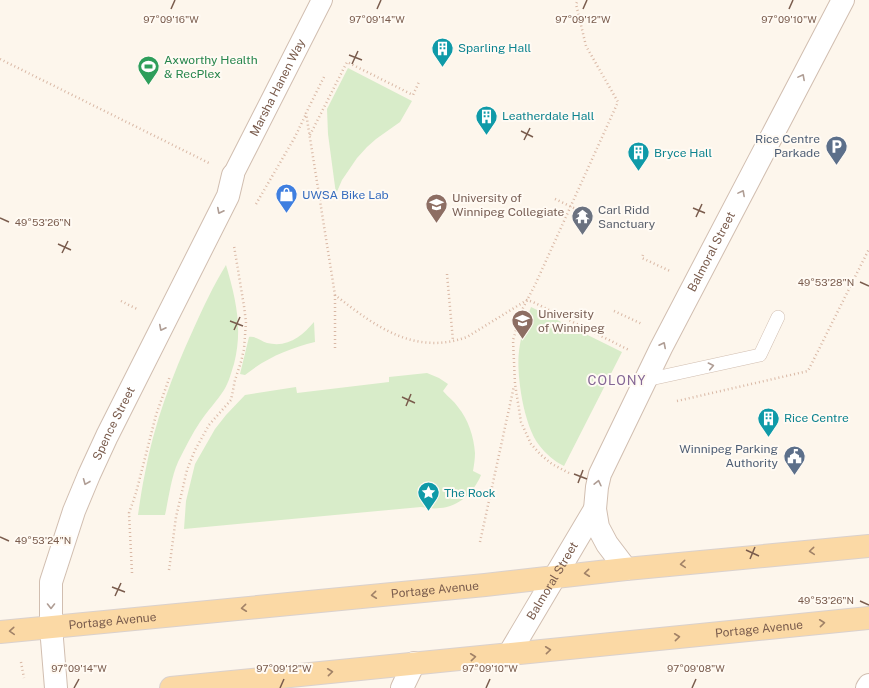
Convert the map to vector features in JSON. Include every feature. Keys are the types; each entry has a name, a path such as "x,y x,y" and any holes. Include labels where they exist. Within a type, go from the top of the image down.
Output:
{"main road":[{"name":"Portage Avenue","path":"0,632 869,546"},
{"name":"Portage Avenue","path":"171,688 869,618"}],"street":[{"name":"Marsha Hanen Way","path":"233,175 322,0"},
{"name":"Balmoral Street","path":"626,569 607,544 598,527 595,509 596,487 600,474 665,341 843,0"},
{"name":"Spence Street","path":"56,688 51,627 51,582 74,512 107,436 228,196 233,175"},
{"name":"Balmoral Street","path":"509,654 595,509"},
{"path":"402,688 414,663"}],"lane":[{"path":"646,380 760,355 778,318"}],"path":[{"path":"569,473 552,464 541,455 531,444 521,422 514,384 513,340 522,308 535,285 618,102 586,46 576,4 578,0"},
{"path":"0,59 233,175"},
{"path":"310,136 348,62 413,95 419,82"},
{"path":"253,209 295,138 324,77"},
{"path":"306,113 335,295 335,348"},
{"path":"555,199 578,210"},
{"path":"169,570 176,516 187,470 195,450 209,425 231,400 244,349 246,322 234,242 230,249"},
{"path":"643,255 642,258 671,272"},
{"path":"447,274 453,341"},
{"path":"335,295 360,314 396,334 410,340 444,343 467,337 527,300 534,302 631,351"},
{"path":"121,301 137,309"},
{"path":"614,311 644,326"},
{"path":"132,573 129,513 136,493 156,415 172,370"},
{"path":"480,542 514,384"},
{"path":"21,662 24,678"}],"green space":[{"path":"348,68 412,101 400,122 376,139 357,158 342,180 336,194 328,134 327,109"},
{"path":"226,265 233,290 238,326 237,351 230,377 224,390 197,427 178,462 172,481 165,515 138,515 153,436 164,400 193,330 212,289"},
{"path":"531,307 622,352 564,466 550,457 539,445 529,426 522,400 518,361 522,334"},
{"path":"314,322 315,342 278,354 245,375 240,374 249,337 256,338 267,343 282,344 294,340 305,332"},
{"path":"427,373 448,384 443,391 462,412 472,435 475,453 473,471 481,475 470,493 459,502 447,507 438,508 421,507 184,529 186,501 195,464 215,429 245,395 296,387 297,393 389,382 389,377"}],"place":[{"name":"Sparling Hall","path":"443,68"},
{"name":"Axworthy Health & RecPlex","path":"149,86"},
{"name":"Leatherdale Hall","path":"486,136"},
{"name":"Rice Centre Parkade","path":"836,166"},
{"name":"Bryce Hall","path":"639,172"},
{"name":"UWSA Bike Lab","path":"287,214"},
{"name":"University of Winnipeg Collegiate","path":"437,224"},
{"name":"Carl Ridd Sanctuary","path":"582,236"},
{"name":"University of Winnipeg","path":"522,340"},
{"name":"Rice Centre","path":"768,438"},
{"name":"Winnipeg Parking Authority","path":"794,476"},
{"name":"The Rock","path":"428,512"}],"district":[{"name":"COLONY","path":"617,380"}]}
